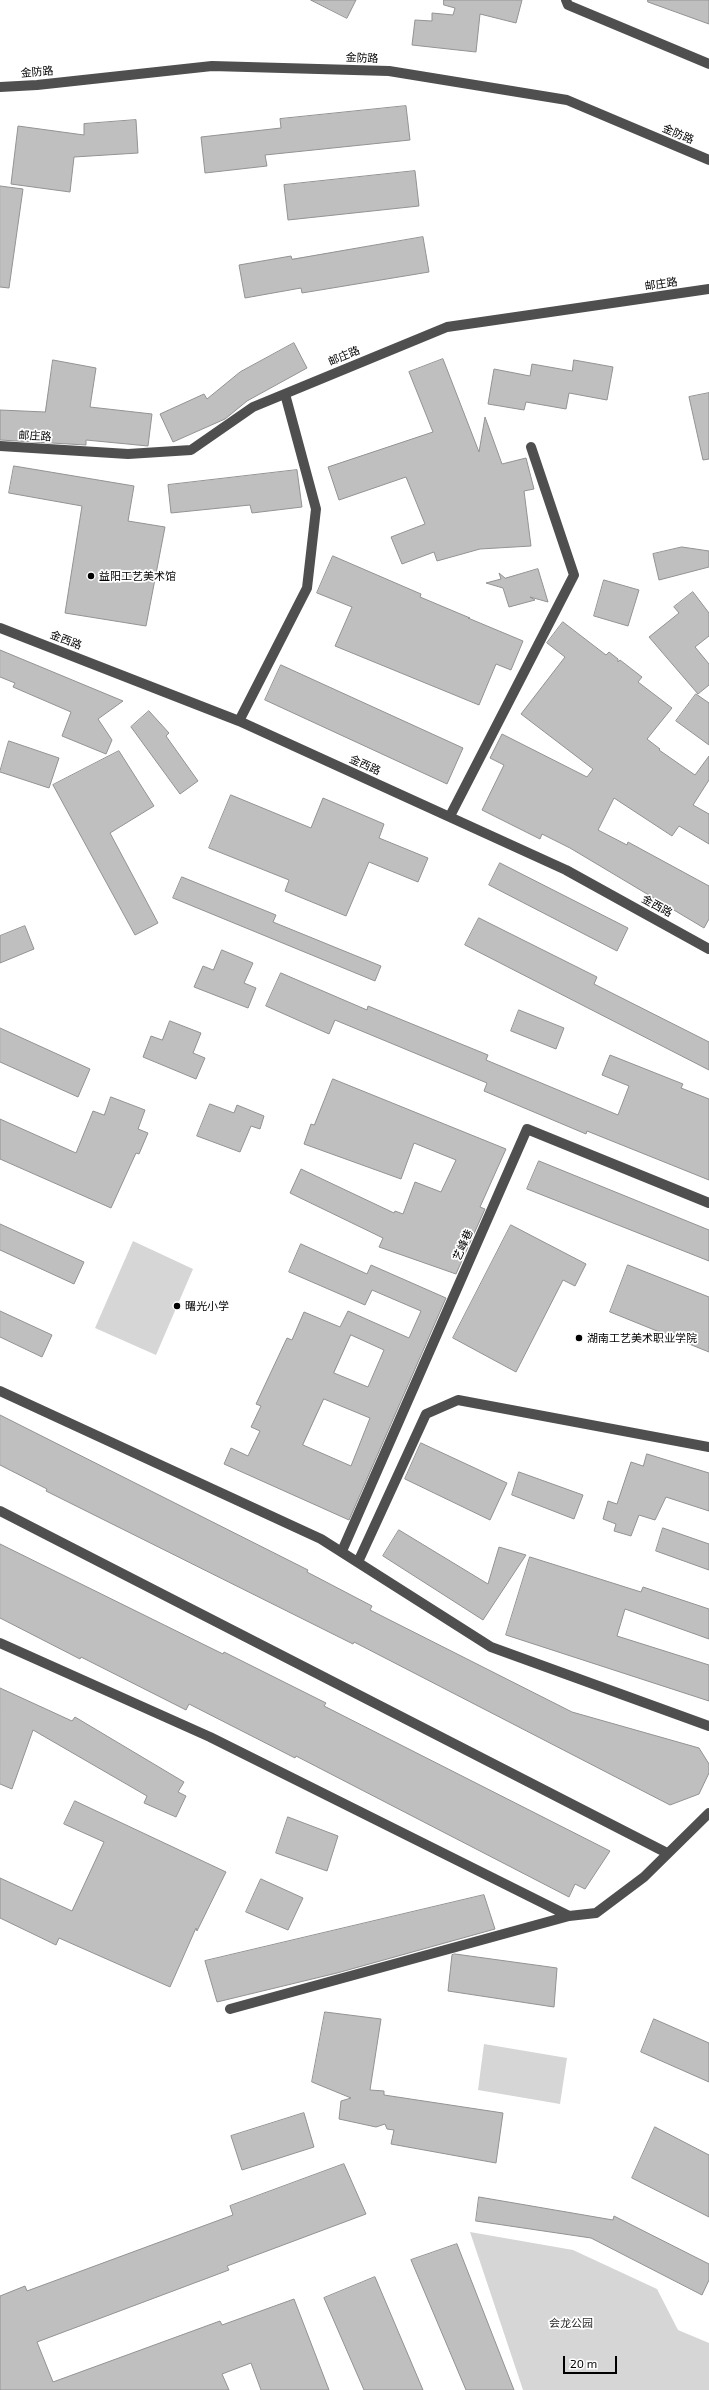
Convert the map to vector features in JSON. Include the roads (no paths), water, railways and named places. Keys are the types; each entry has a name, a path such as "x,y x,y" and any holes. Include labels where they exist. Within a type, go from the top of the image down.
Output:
{"street":[{"path":"566,0 568,5 709,64"},
{"name":"金防路","path":"0,87 38,85 212,66 389,71 567,100 709,160"},
{"name":"邮庄路","path":"0,446 128,454 191,450 253,407 446,327 709,289"},
{"path":"239,721 307,588 316,509 285,394"},
{"path":"450,816 574,575 531,448"},
{"name":"金西路","path":"0,628 239,721 450,816 566,870 709,949"},
{"name":"艺峰巷","path":"342,1551 527,1129 709,1203"},
{"path":"0,1391 321,1538 491,1647 709,1726"},
{"path":"358,1562 426,1414 458,1400 709,1447"},
{"path":"0,1511 667,1853"},
{"path":"0,1643 210,1737 569,1916"},
{"path":"230,2009 569,1916 596,1914 644,1877 709,1813"}],"place":[{"name":"益阳工艺美术馆","path":"91,576"},
{"name":"曙光小学","path":"177,1306"},
{"name":"湖南工艺美术职业学院","path":"579,1338"}],"park label":[{"name":"会龙公园","path":"571,2323"}]}
